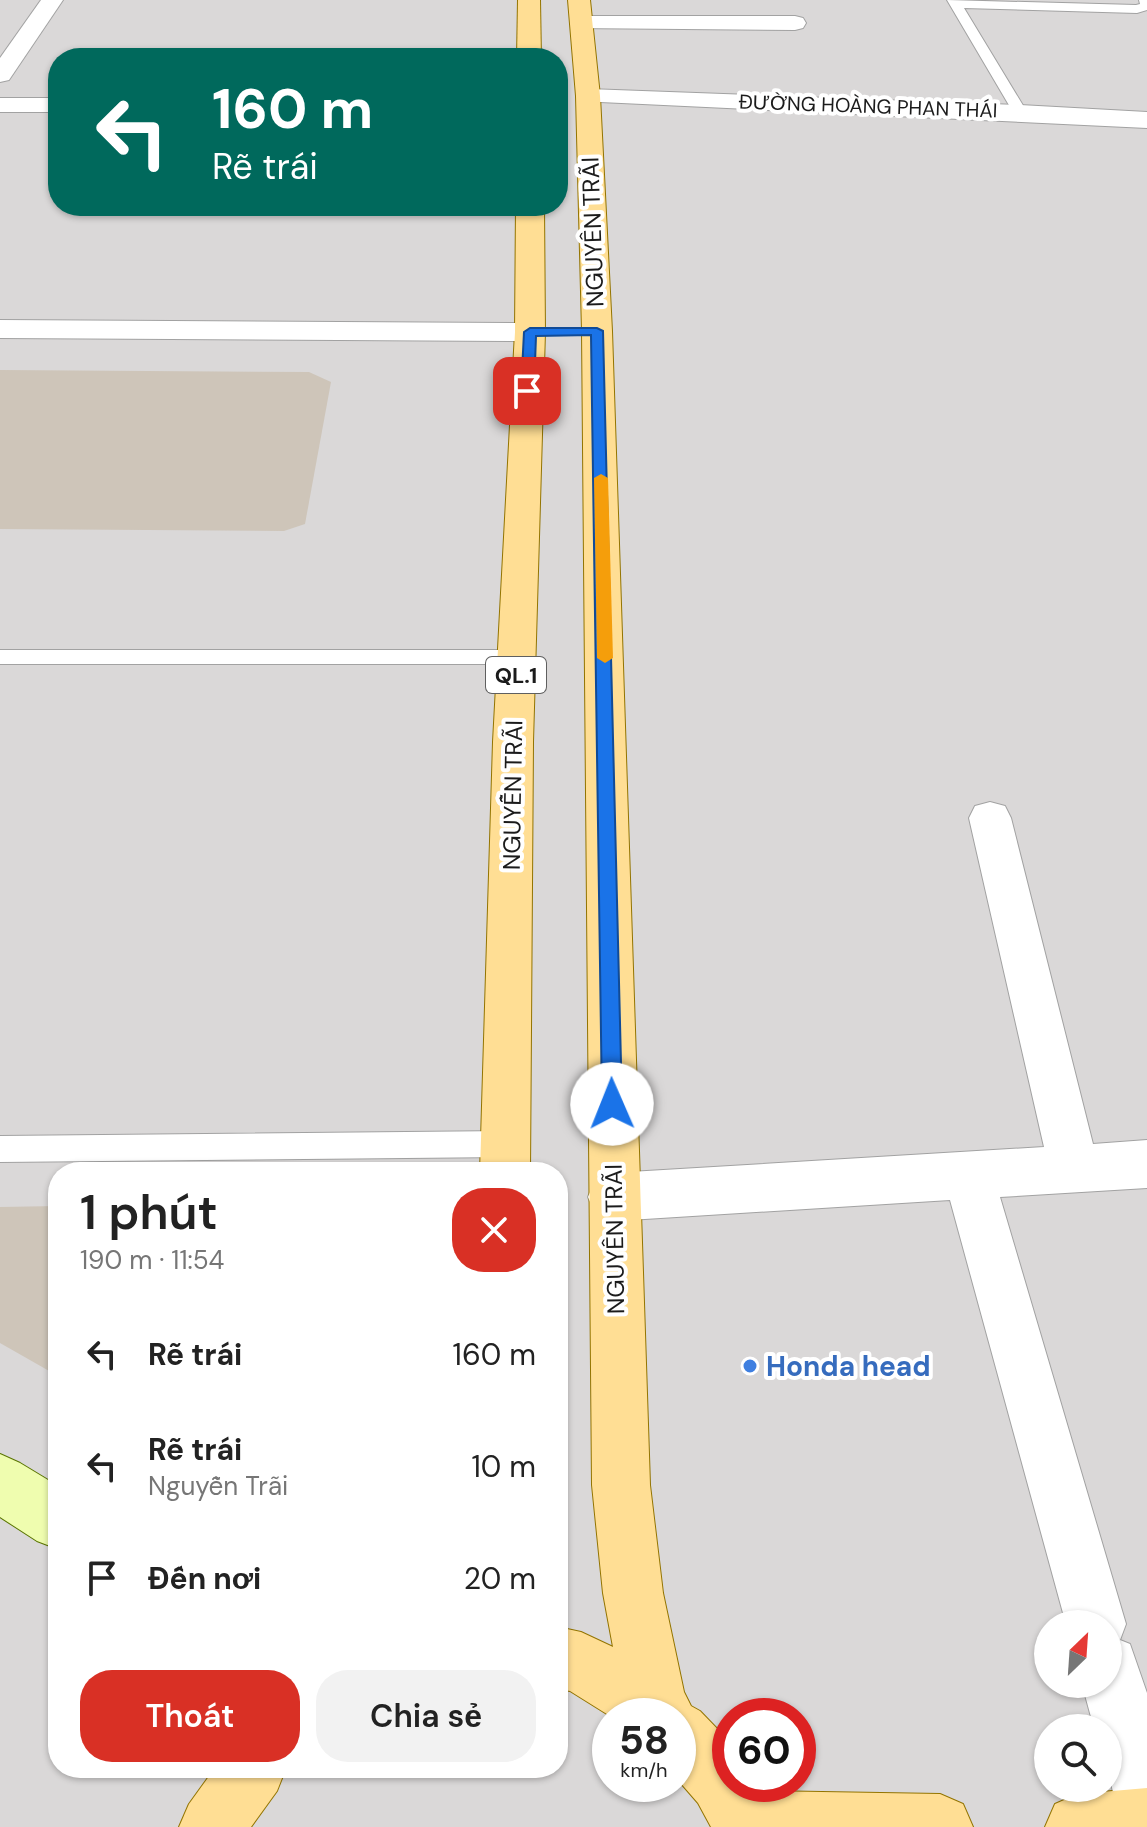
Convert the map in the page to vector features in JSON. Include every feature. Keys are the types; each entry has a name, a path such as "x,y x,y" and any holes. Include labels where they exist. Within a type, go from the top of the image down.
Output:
{"main road":[{"path":"529,0 529,48"},
{"name":"NGUYÊN TRÃI","path":"580,12 588,96 564,332 607,733 613,1197 621,1485 633,1593 660,1698"},
{"name":"NGUYỄN TRÃI","path":"506,1158 517,657 564,332 533,216"},
{"path":"568,1660 581,1663 634,1698"},
{"path":"696,1753 721,1780 746,1825 940,1827"},
{"path":"212,1827 247,1778"},
{"path":"1078,1827 1147,1821"}],"street":[{"path":"0,75 52,0"},
{"path":"580,12 795,23"},
{"name":"ĐƯỜNG HOÀNG PHAN THÁI","path":"588,96 1020,112 1147,120"},
{"path":"0,105 48,105"},
{"path":"0,329 564,332"},
{"path":"990,818 1074,1169"},
{"path":"613,1197 1147,1164"},
{"path":"969,1176 1092,1610"},
{"path":"0,1483 48,1514"},
{"path":"1117,1698 1147,1803"}],"lane":[{"path":"954,2 1137,9 1146,6 1145,0"},
{"path":"954,2 1020,112"},
{"path":"0,657 517,657"},
{"path":"0,1149 506,1158"}],"shaded area":[{"path":"0,0 1147,0 1147,1827 0,1827"}],"building":[{"path":"0,370 309,372 331,382 305,524 284,531 0,529"},
{"path":"48,1206 48,1370 0,1343 0,1207"}],"slow traffic":[{"path":"601,478 605,658"}],"place":[{"name":"Honda head","path":"750,1366"}],"route":[{"path":"527,391 530,332 597,331 612,1104"}]}
